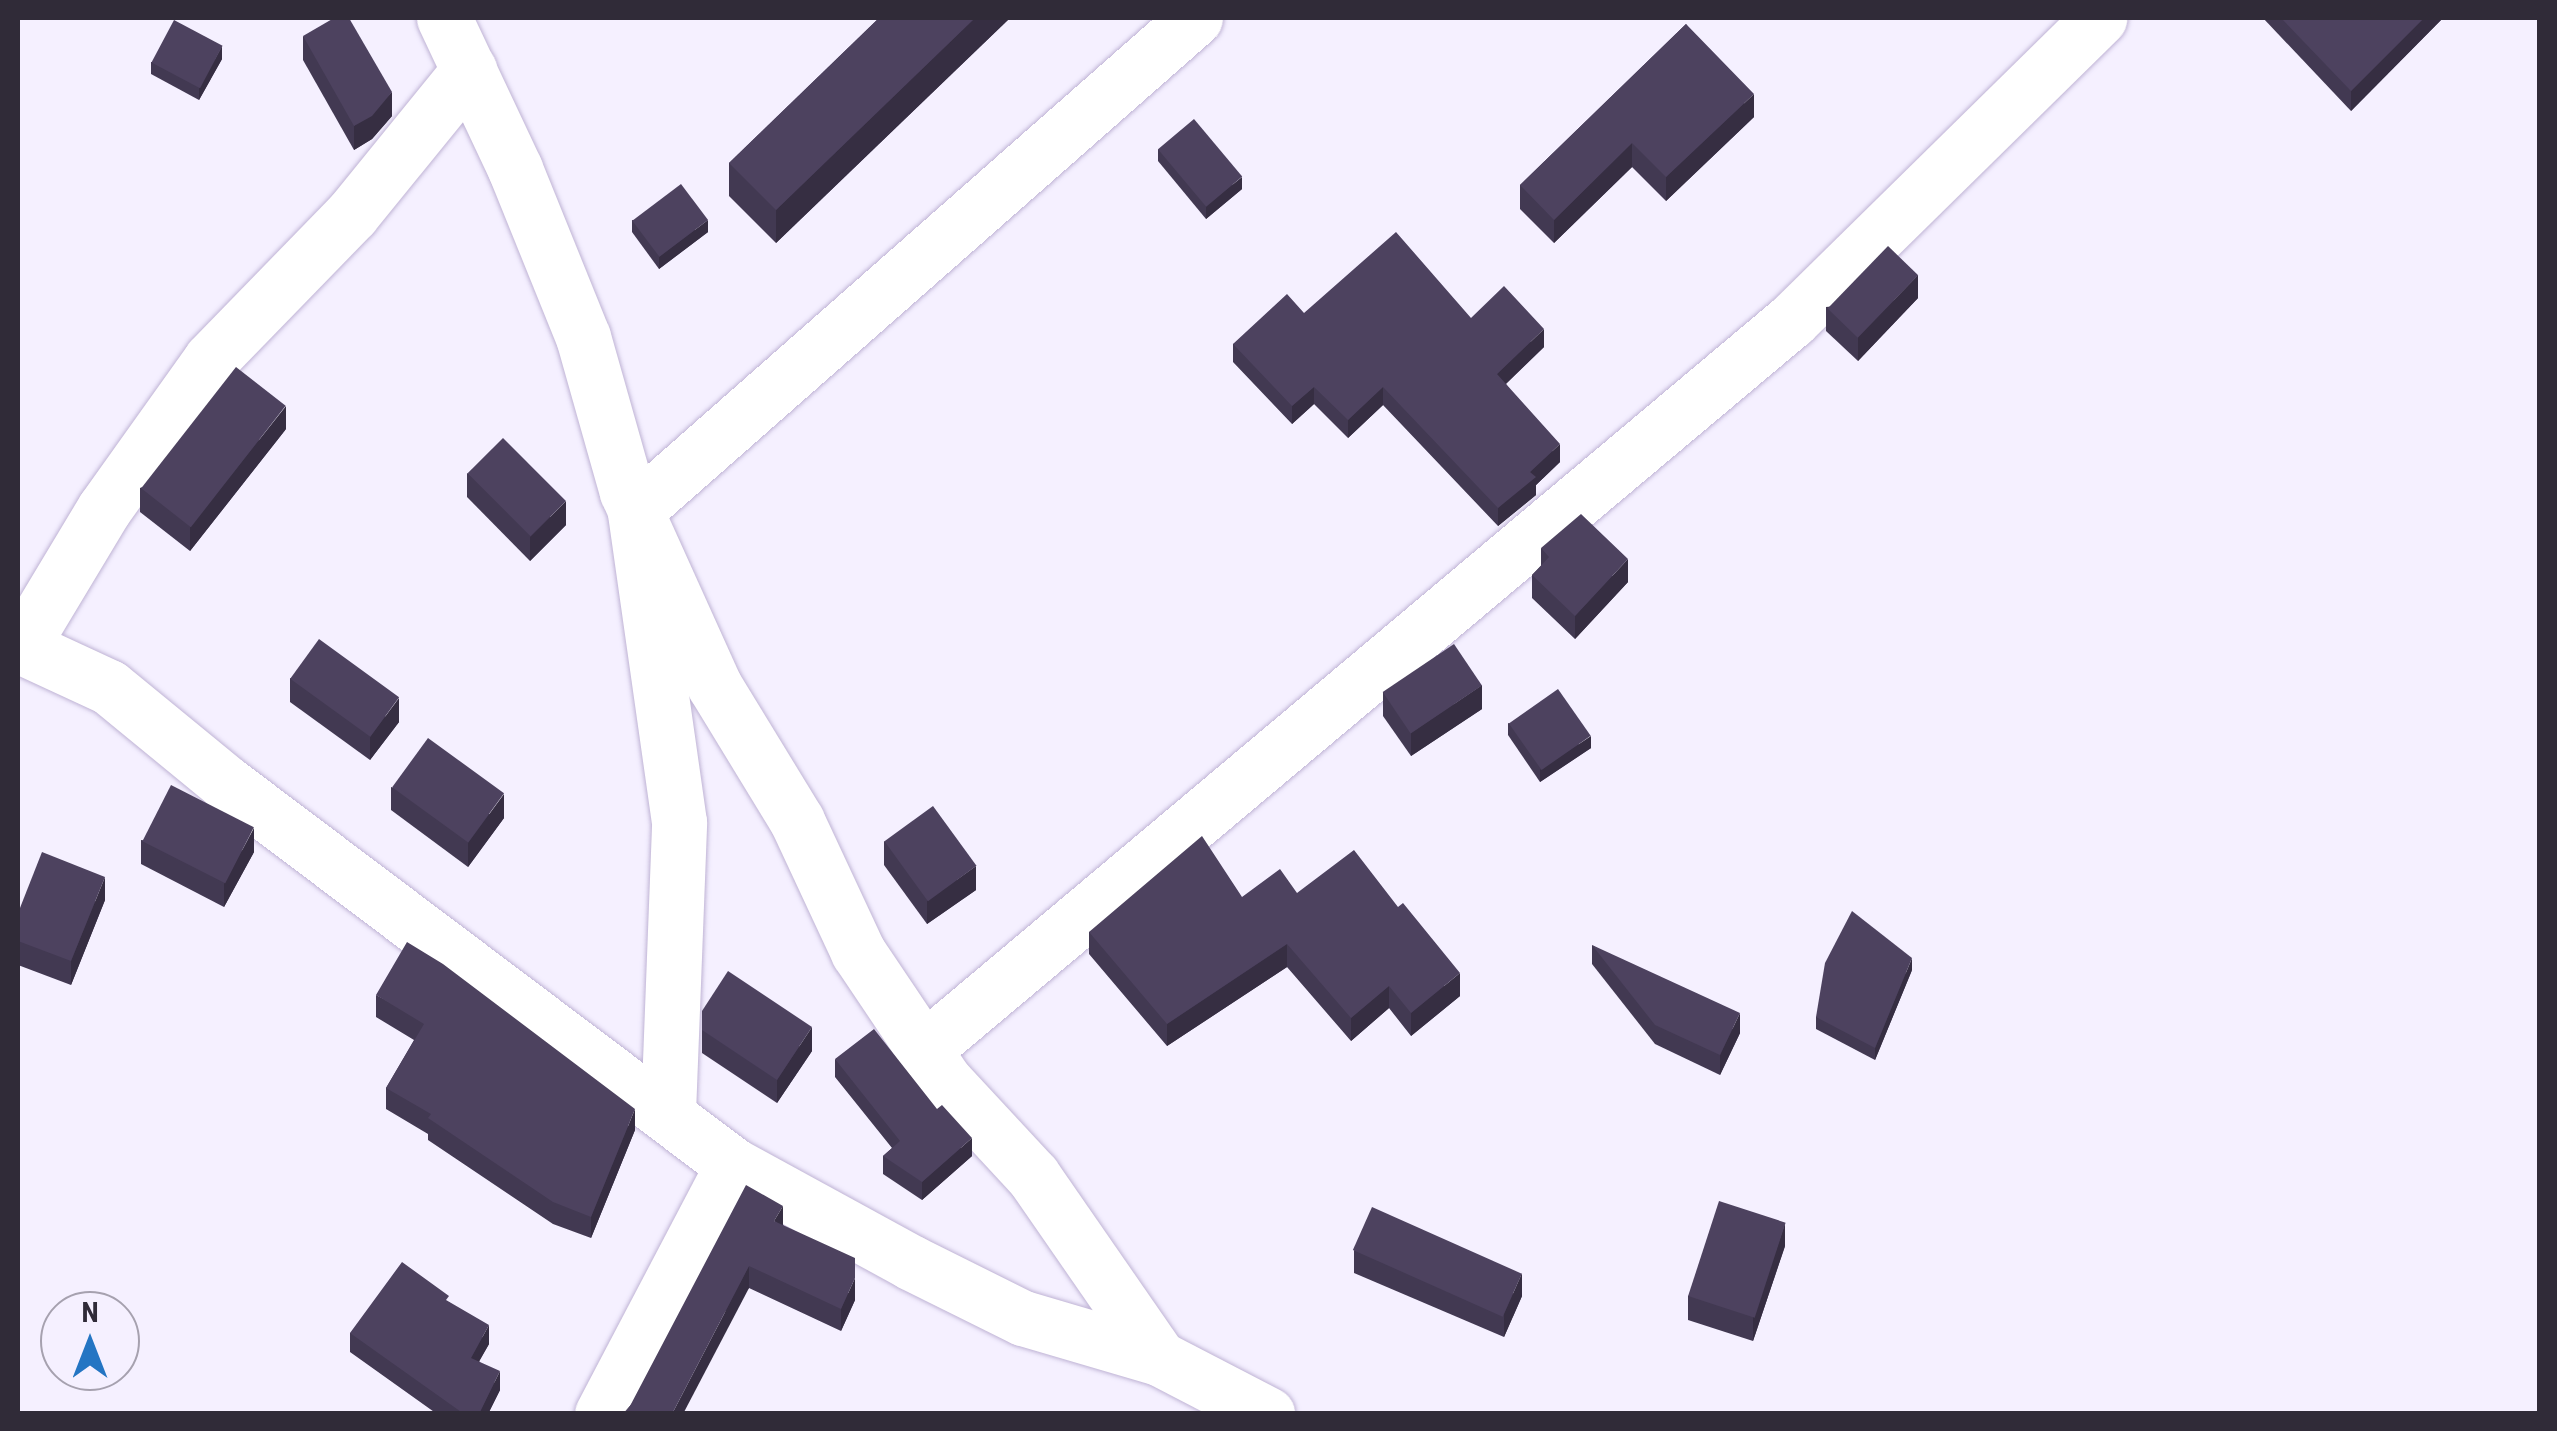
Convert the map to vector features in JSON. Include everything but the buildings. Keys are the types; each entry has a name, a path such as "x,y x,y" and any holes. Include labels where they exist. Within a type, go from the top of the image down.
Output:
{"street":[{"path":"444,18 515,169 582,337 636,511 714,685 797,821 858,952 944,1080 1032,1176 1159,1358"},
{"path":"636,511 1195,18"},
{"path":"923,1050 1792,320 2098,18"},
{"path":"469,70 352,214 211,359 104,509 19,646 108,687 226,783 733,1165 1022,1318 1159,1358 1266,1414"},
{"path":"636,511 679,822 668,1113"},
{"path":"602,1414 733,1165"}]}
